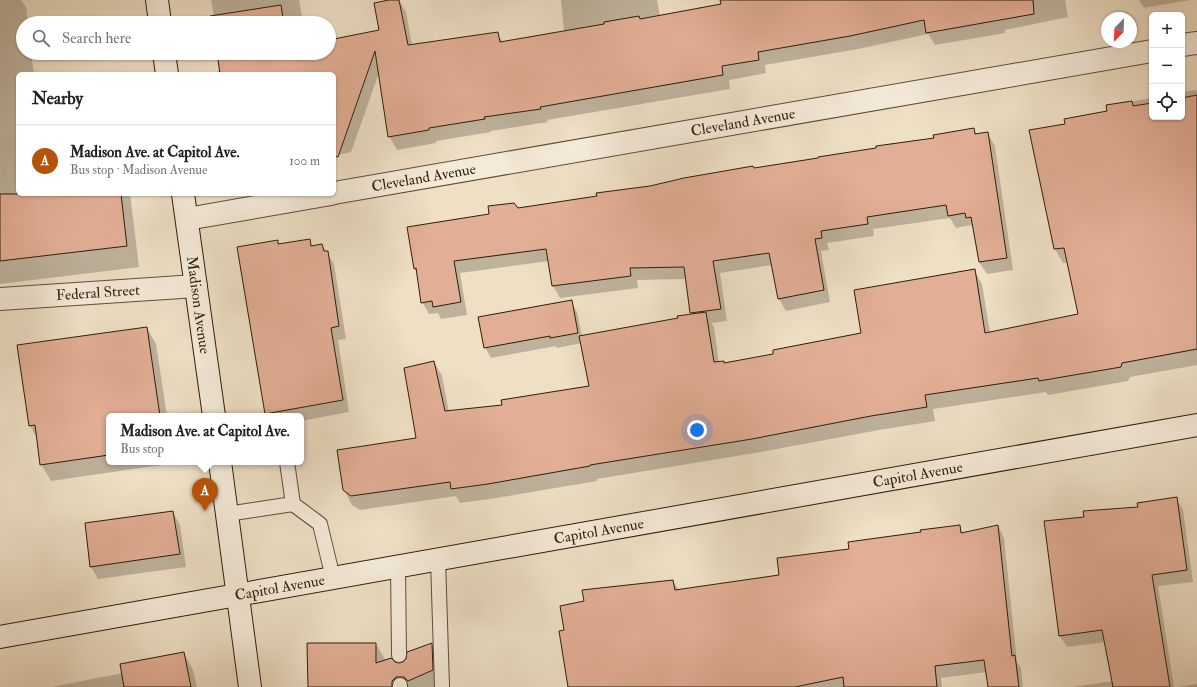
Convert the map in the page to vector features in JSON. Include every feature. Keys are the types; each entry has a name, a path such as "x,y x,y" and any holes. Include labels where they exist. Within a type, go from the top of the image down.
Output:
{"main road":[{"path":"157,0 159,16"},
{"path":"1185,45 1197,43"},
{"name":"Cleveland Avenue","path":"336,194 1149,52"},
{"path":"165,60 167,72"},
{"name":"Madison Avenue","path":"183,196 214,413"},
{"path":"186,219 319,196"},
{"name":"Federal Street","path":"0,299 196,286"},
{"name":"Capitol Avenue","path":"0,637 1197,425"},
{"path":"220,465 250,687"}],"lane":[{"path":"287,465 293,504"},
{"path":"227,514 293,504 320,524 333,578"},
{"path":"438,559 442,687"},
{"path":"398,567 399,655"}],"building":[{"path":"399,0 408,45 498,32 500,42 604,24 604,22 639,16 640,19 721,4 720,0 1033,0 1034,14 926,33 924,20 850,36 758,52 759,60 722,66 723,75 540,107 541,109 484,117 485,119 429,128 429,130 388,137 375,51 338,157 336,156 336,72 220,72 218,60 336,60 336,39 379,30 374,3"},
{"path":"281,5 283,16 210,16"},
{"path":"1197,95 1197,349 1122,363 1121,367 1039,381 1038,378 925,395 927,407 871,416 752,439 590,465 488,484 451,489 450,482 351,496 343,490 337,450 416,438 404,368 434,361 445,411 502,405 501,400 589,386 579,336 678,318 677,316 706,312 714,362 724,361 724,363 773,354 773,350 861,333 854,290 975,269 985,333 1078,314 1064,248 1054,249 1029,130 1065,124 1064,119 1107,111 1106,105 1132,101 1133,106 1149,103 1149,120 1185,120 1185,97"},
{"path":"974,128 975,134 988,132 1007,258 979,262 971,217 966,218 965,213 948,216 946,205 867,217 868,224 821,231 822,238 815,239 824,290 778,299 769,253 713,261 721,309 690,313 684,267 630,268 631,276 552,286 546,249 454,261 461,302 433,307 432,301 421,303 416,268 414,269 407,227 489,214 488,206 514,203 518,208 597,196 596,193 650,186 684,178 753,166 754,168 818,158 876,148 876,146 934,138 933,135"},
{"path":"0,194 16,194 16,196 121,196 127,246 0,261"},
{"path":"310,239 311,246 322,244 324,251 328,251 339,326 331,328 343,400 265,413 237,247 278,240 278,244"},
{"path":"572,300 578,333 550,338 550,336 484,348 478,317"},
{"path":"147,327 160,413 106,413 106,455 40,465 35,425 29,426 17,345"},
{"path":"1177,497 1187,570 1152,575 1170,687 1113,687 1102,630 1059,636 1044,521 1084,517 1083,511 1138,507 1137,503"},
{"path":"173,511 180,554 90,567 85,523"},
{"path":"960,525 961,533 998,525 1012,656 1015,655 1019,687 988,687 984,660 935,666 937,687 844,687 843,677 795,687 568,687 559,631 564,630 560,606 584,601 582,590 673,580 675,590 779,575 777,558 849,549 848,542"},
{"path":"307,643 376,643 376,663 391,658 395,662 399,663 406,659 407,652 432,643 433,670 408,681 404,677 396,677 392,681 392,687 308,687"},
{"path":"184,652 191,687 124,687 120,664"}],"place":[{"name":"Madison Ave. at Capitol Ave.","path":"205,511"}]}
